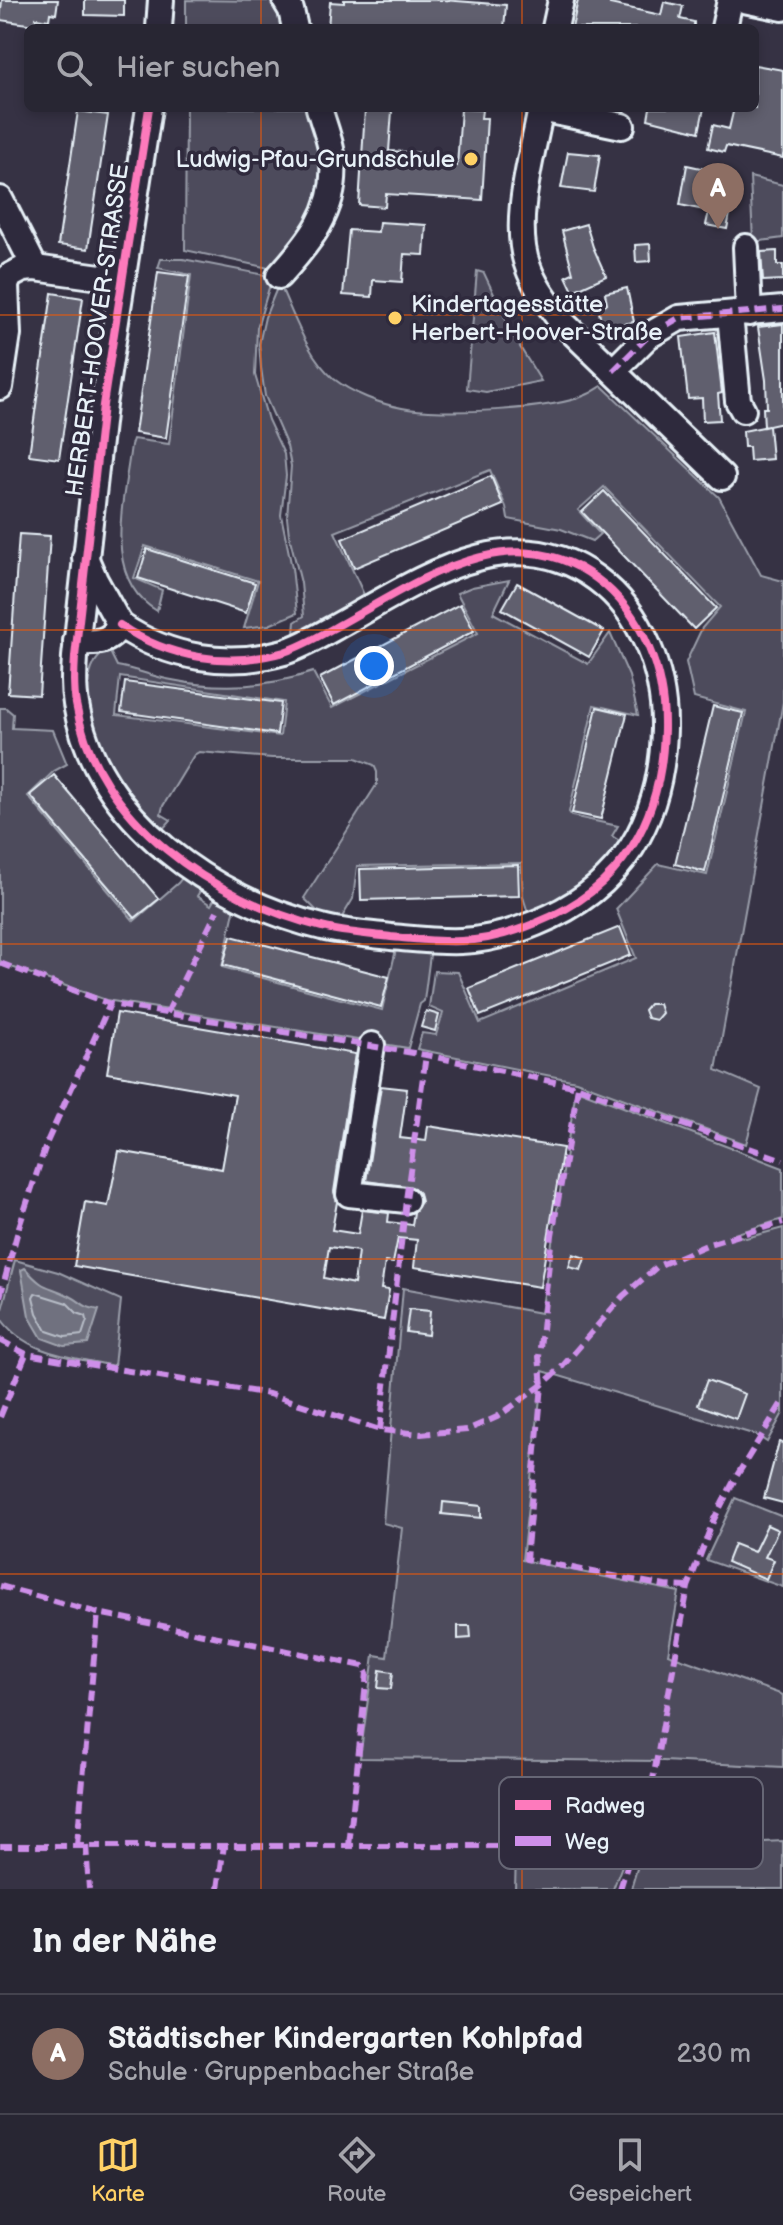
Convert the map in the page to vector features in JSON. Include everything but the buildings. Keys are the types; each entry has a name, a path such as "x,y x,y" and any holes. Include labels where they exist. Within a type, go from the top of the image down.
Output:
{"street":[{"path":"159,24 161,0"},
{"path":"285,0 294,24"},
{"path":"556,24 561,0"},
{"path":"725,24 730,0"},
{"path":"744,0 783,8"},
{"name":"HERBERT-HOOVER-STRASSE","path":"120,625 147,641 187,655 230,661 261,657 306,643 436,573 476,557 523,552 560,559 596,578 610,590 633,618 651,653 661,687 664,715 662,757 653,802 633,847 611,874 585,897 552,917 527,927 502,935 462,941 324,928 291,918 207,878 163,845 124,806 96,762 80,720 74,684 76,641 103,405 148,112"},
{"path":"279,276 321,225 331,192 333,163 320,112"},
{"path":"540,112 526,192 524,253 541,294 560,320 722,477"},
{"path":"559,112 622,126"},
{"path":"0,199 35,268 15,272 6,280 8,334 0,387"},
{"path":"743,410 738,401 740,314 746,247"},
{"name":"HERBERT-HOOVER-STRASSE","path":"35,268 122,280"},
{"path":"613,371 648,336 679,318 783,309"},
{"path":"76,641 96,643 108,640 120,625 85,557"},
{"path":"372,1045 349,1194 406,1200"}],"shaded area":[{"path":"186,0 275,1 288,24 186,24"},
{"path":"186,112 313,112 328,192 278,270 185,250"},
{"path":"750,177 783,185 783,238 753,242"},
{"path":"161,259 183,259 275,277 257,328 255,375 268,420 284,454 286,476 281,515 297,613 269,625 244,628 258,581 145,546 134,578 162,590 157,611 139,597 128,579 120,536 131,445 133,439 169,444 191,275 158,268"},
{"path":"477,271 484,273 515,339 541,381 486,392 467,389"},
{"path":"279,283 302,334 324,370 349,389 385,404 441,411 523,408 570,400 602,386 719,497 761,575 783,581 783,702 716,1070 761,1089 746,1144 576,1081 417,1049 422,1033 436,1035 443,1013 429,1007 434,971 458,972 480,1023 636,958 616,909 658,864 707,875 746,712 694,698 686,662 702,628 720,607 604,487 578,510 600,534 592,541 561,529 508,519 490,470 335,532 366,599 302,634 294,633 295,622 304,616 301,583 287,517 291,466 287,446 265,396 259,344 265,317"},
{"path":"509,580 493,613 588,664 610,633 629,676 638,715 594,705 569,812 572,816 618,826 612,836 621,842 591,876 530,919 523,897 521,863 357,866 353,899 339,922 322,916 304,898 377,784 374,765 356,758 272,758 199,752 194,755 163,806 161,814 171,820 160,832 118,775 94,729 88,705 88,683 95,662 108,648 117,666 190,683 243,685 278,681 313,672 332,708 478,633 457,593","holes":["120,677 284,702 280,736 116,715"]},
{"path":"0,708 6,708 13,714 12,728 53,730 67,764 54,771 28,796 134,921 186,873 204,885 197,896 211,905 218,893 236,902 222,967 382,1010 397,945 431,947 424,1001 420,1004 408,1048 106,1000 0,963"},
{"path":"576,1089 783,1168 783,1219 734,1234 746,1238 783,1228 783,1413 767,1442 756,1435 543,1371 522,1560 679,1592 668,1654 783,1695 783,1767 663,1761 360,1758 374,1655 387,1657 402,1528 383,1523 403,1288 541,1313"},
{"path":"15,1260 58,1272 121,1300 114,1366 36,1347 10,1330 0,1317"},
{"path":"735,1498 783,1517 783,1587 706,1560"},
{"path":"783,1841 783,1889 631,1889 637,1869 763,1869 763,1842"},
{"path":"516,1869 621,1869 613,1889 515,1889"}],"water":[{"path":"25,1268 42,1284 99,1310 88,1344 64,1346 42,1338 29,1316 21,1270"}],"marked path":[{"path":"613,371 648,336 679,318 783,309"},
{"path":"167,1013 217,911"},
{"path":"0,963 110,1004 426,1055 578,1087 783,1160"},
{"path":"0,1297 47,1142 110,1004"},
{"path":"380,1430 426,1055"},
{"path":"578,1087 552,1235 539,1357 542,1385 526,1559 665,1586 688,1587"},
{"path":"0,1340 26,1354 269,1394 380,1430 421,1434 467,1430 497,1417 542,1385 561,1368 623,1296 658,1266 709,1244 783,1222"},
{"path":"0,1417 26,1354"},
{"path":"653,1777 688,1587 714,1519 783,1401"},
{"path":"0,1586 98,1613 363,1666 367,1673 349,1846"},
{"path":"77,1845 98,1613"},
{"path":"86,1845 89,1889"},
{"path":"218,1889 224,1845"},
{"path":"0,1846 499,1846"},
{"path":"620,1889 626,1869"}],"cycle path":[{"path":"120,625 158,645 199,657 263,657 305,643 432,574 465,562 498,554 531,553 564,561 597,579 613,593 639,627 648,646 663,708 661,762 655,793 632,847 614,871 592,891 566,909 518,930 480,939 444,941 330,929 281,915 241,898 202,876 166,849 134,819 107,784 88,746 76,704 75,663 103,405 148,112"}],"place":[{"name":"Ludwig-Pfau-Grundschule","path":"471,159"},
{"name":"Städtischer Kindergarten Kohlpfad","path":"718,229"},
{"name":"Kindertagesstätte Herbert-Hoover-Straße","path":"395,318"}]}
